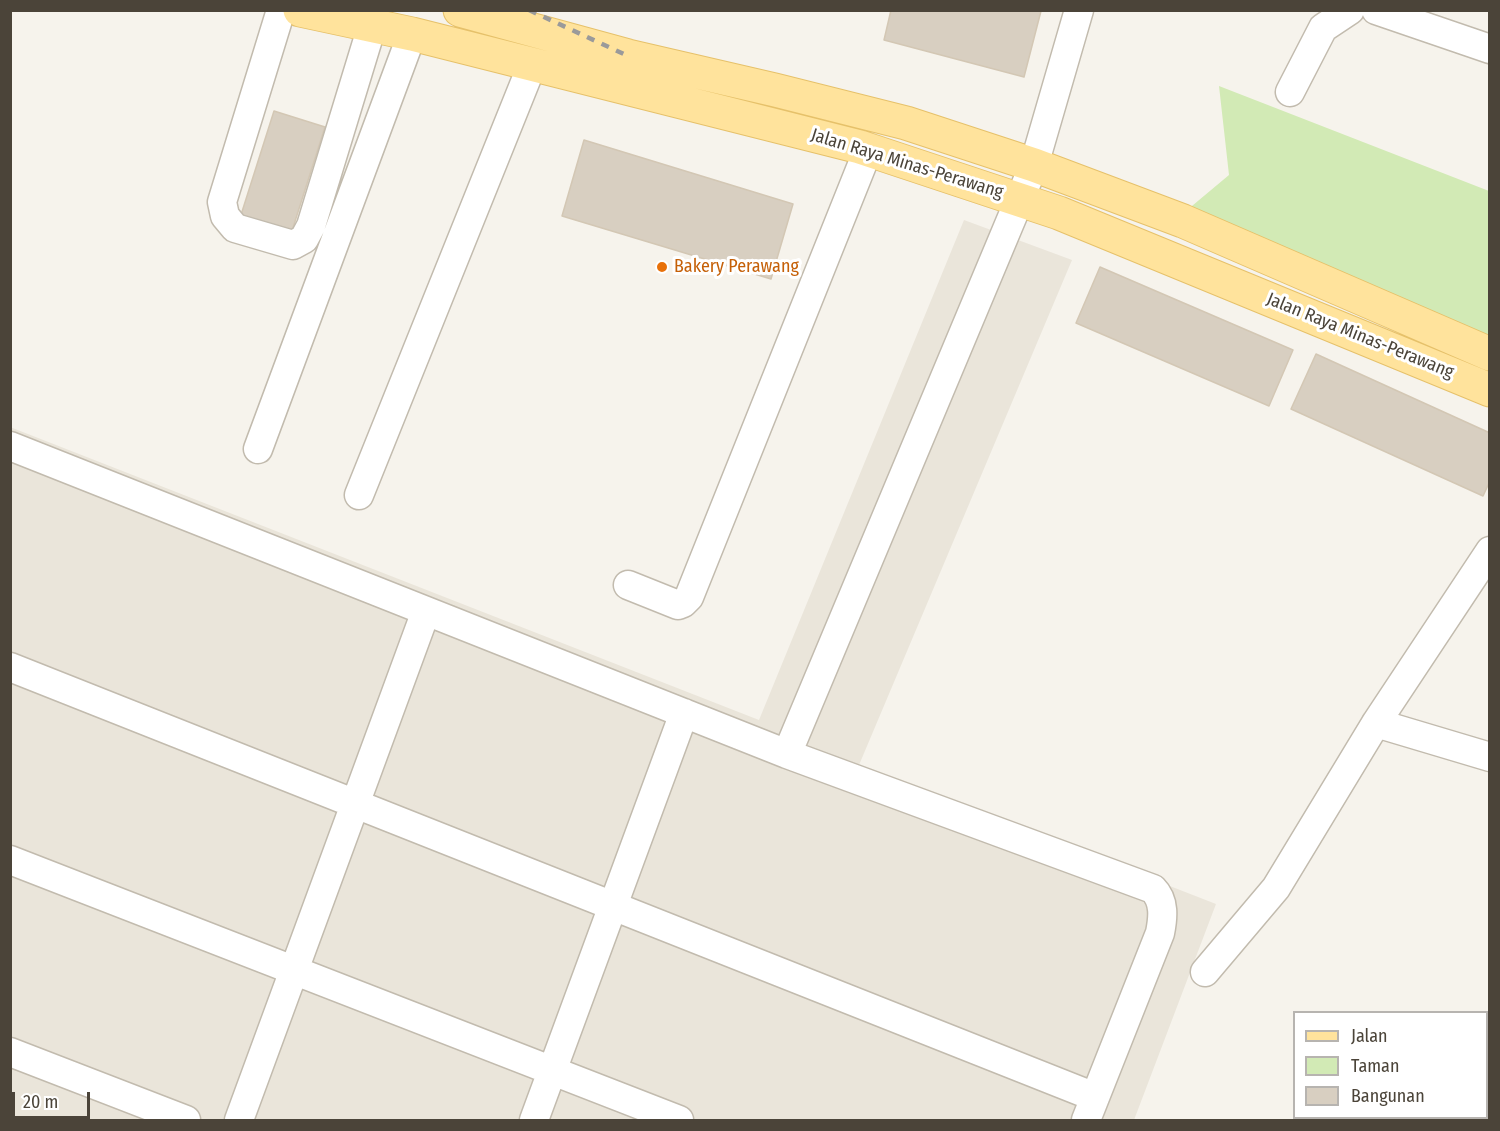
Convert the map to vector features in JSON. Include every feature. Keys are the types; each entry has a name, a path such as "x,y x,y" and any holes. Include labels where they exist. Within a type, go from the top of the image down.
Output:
{"main road":[{"name":"Jalan Raya Minas-Perawang","path":"300,10 412,34 868,150 1019,198 1114,234 1490,390"},
{"name":"Jalan Raya Minas-Perawang","path":"460,10 628,56 906,123 1034,165 1183,221 1490,354"}],"street":[{"path":"281,10 222,202 225,216 235,228 294,244 304,239 311,226 372,26"},
{"path":"787,754 1034,165 1079,10"},
{"path":"1290,92 1323,28 1350,10"},
{"path":"1376,10 1490,49"},
{"path":"258,449 412,34"},
{"path":"358,495 532,65"},
{"path":"628,585 678,605 689,597 868,150"},
{"path":"10,446 787,754 1153,889 1157,894 1163,916 1160,933 1091,1109 612,904 10,667"},
{"path":"1205,972 1276,888 1376,723 1490,551"},
{"path":"239,1120 426,611"},
{"path":"534,1120 684,713"},
{"path":"1376,723 1490,757"},
{"path":"10,860 679,1120"},
{"path":"10,1052 186,1120"}],"shaded area":[{"path":"964,220 1072,260 859,765 1216,904 1134,1120 11,1120 10,427 759,720"}],"green space":[{"path":"1219,86 1489,191 1489,360 1168,226 1229,175"}],"building":[{"path":"891,10 1041,11 1024,77 884,40"},
{"path":"274,111 325,127 291,234 240,218"},
{"path":"584,140 793,204 771,279 562,216"},
{"path":"1100,267 1293,350 1269,406 1076,323"},
{"path":"1316,354 1490,433 1490,481 1483,496 1291,409"}],"railway":[{"path":"529,10 628,56"}],"place":[{"name":"Bakery Perawang","path":"662,267"}]}
